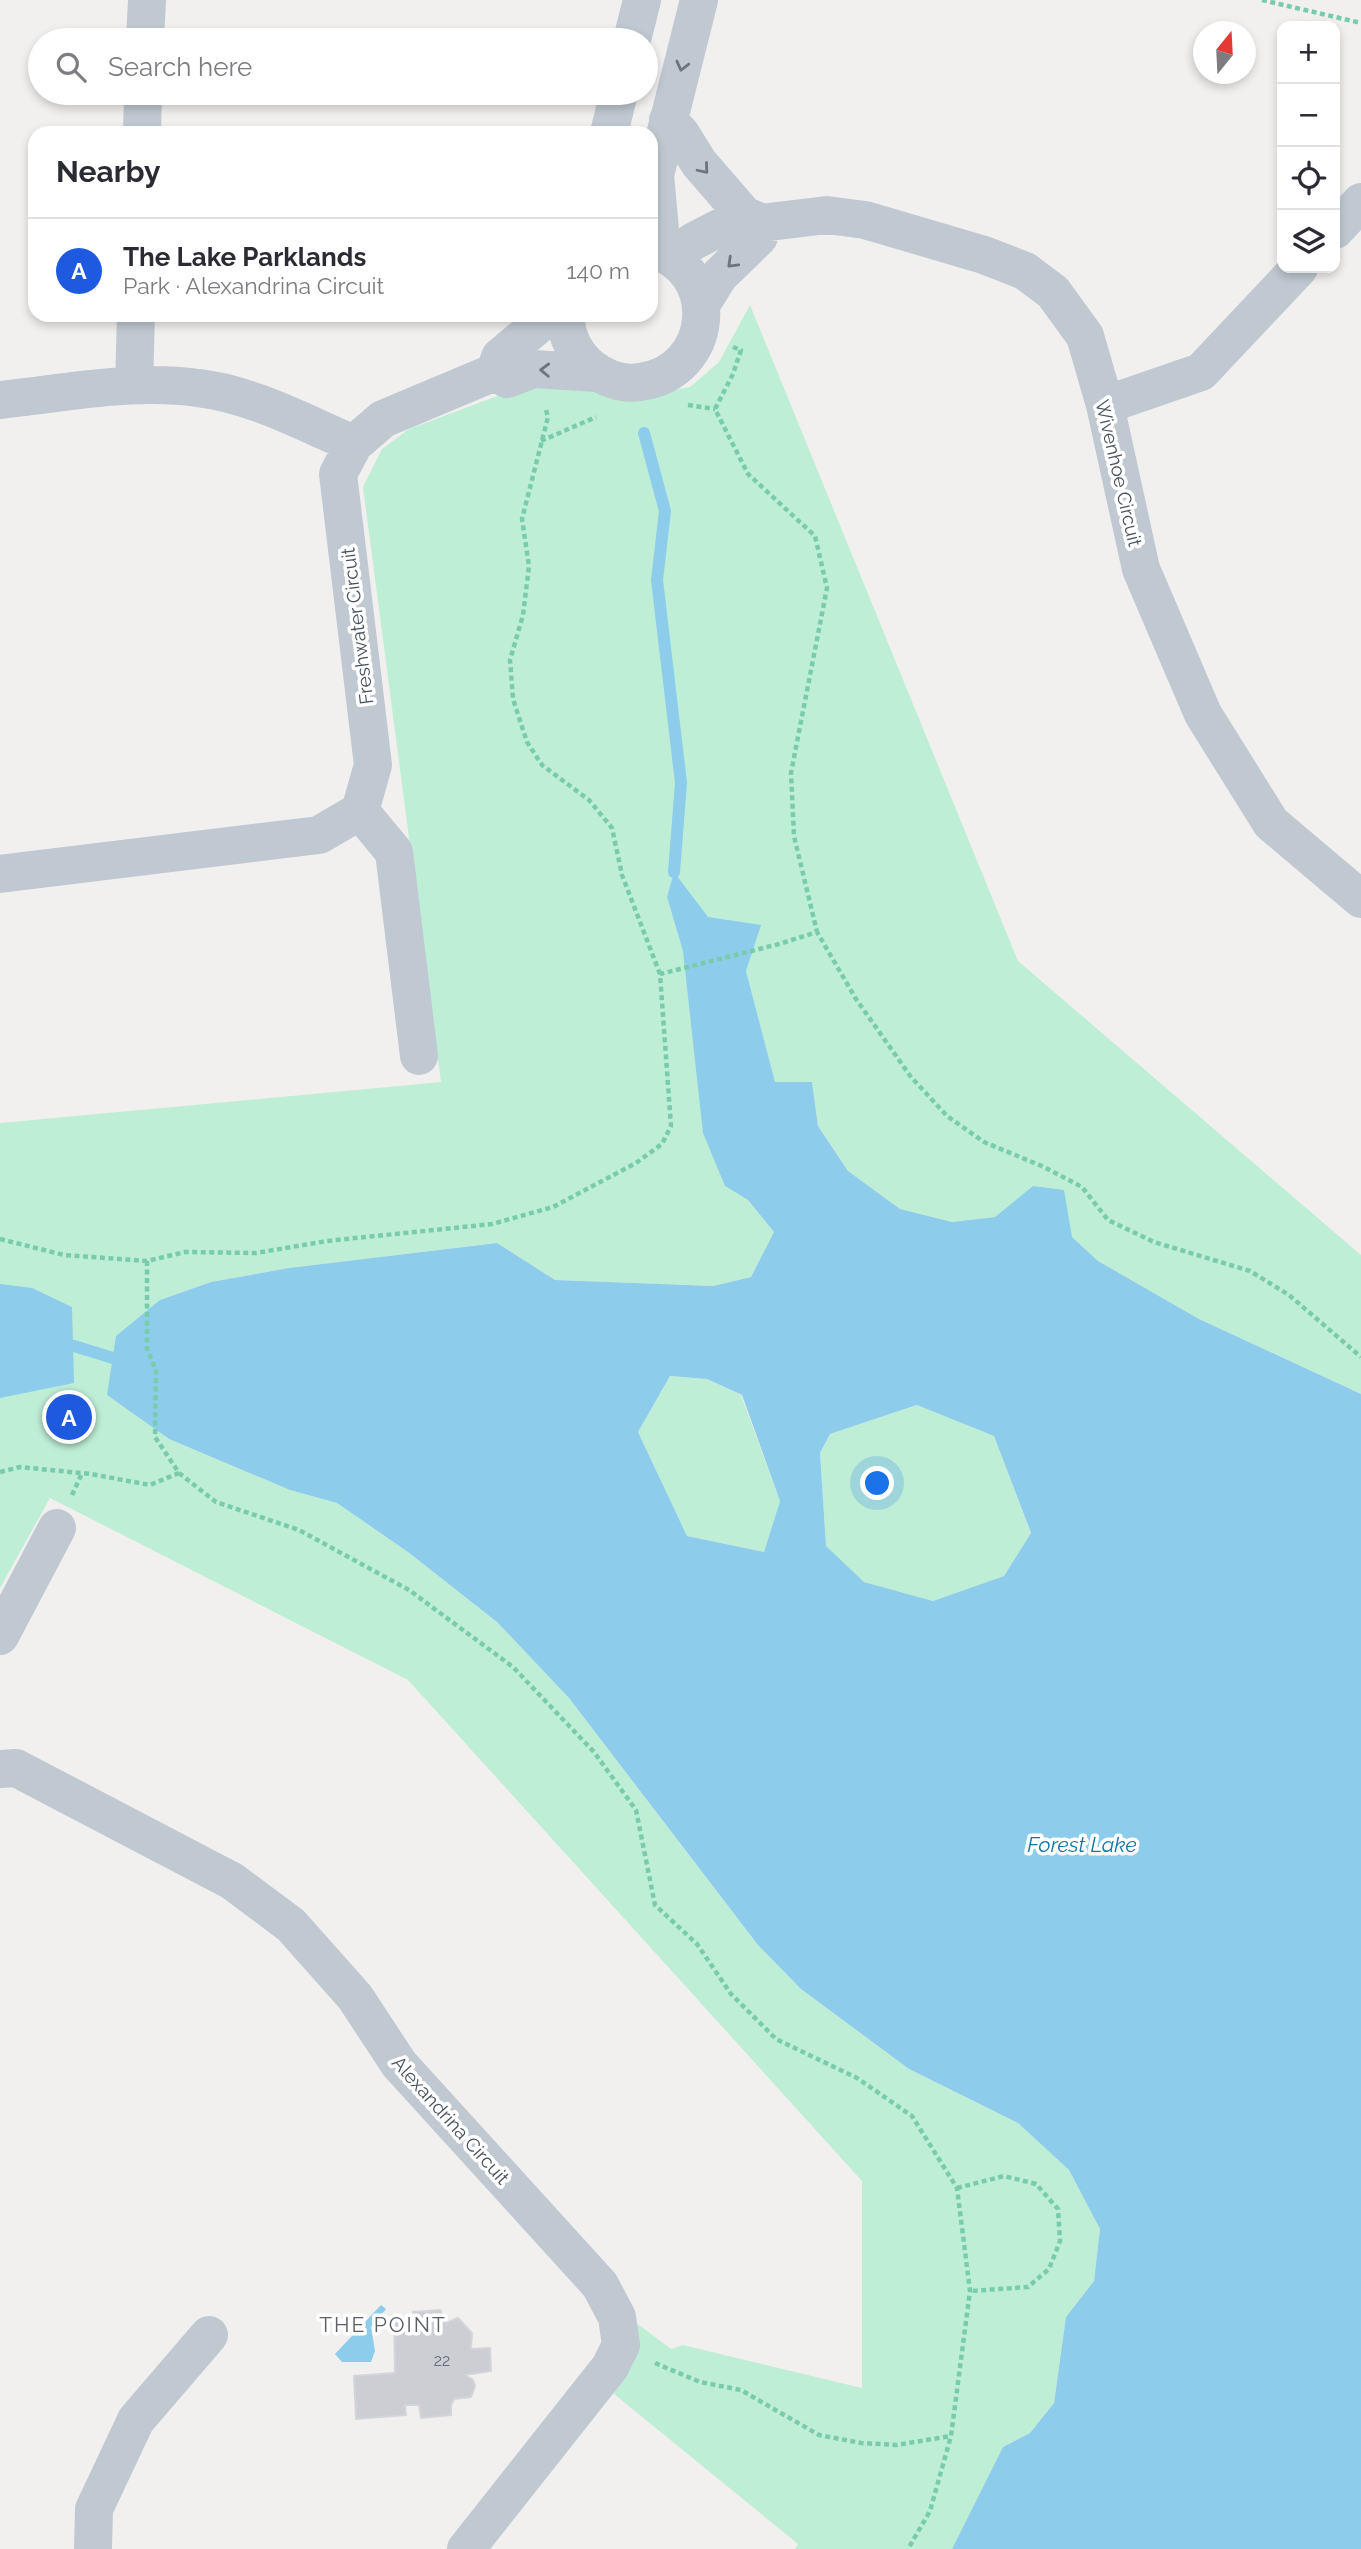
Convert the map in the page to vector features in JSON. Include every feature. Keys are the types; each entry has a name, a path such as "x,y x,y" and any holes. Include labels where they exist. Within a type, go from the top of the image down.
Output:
{"street":[{"path":"146,28 147,0"},
{"path":"635,28 642,0"},
{"path":"658,162 699,0"},
{"path":"142,126 143,105"},
{"path":"611,126 616,105"},
{"path":"668,120 681,134 698,163 753,219 760,237 719,276 701,305"},
{"path":"1340,225 1361,202"},
{"path":"658,214 661,253 691,278 701,305"},
{"name":"Wivenhoe Circuit","path":"661,253 753,219 827,215 865,220 984,255 1024,271 1053,292 1085,336 1105,405 1141,569 1203,714 1271,822 1361,898"},
{"path":"1105,405 1201,372 1294,273"},
{"name":"Freshwater Circuit","path":"360,810 373,765 338,474 354,444 383,419 495,372 507,379 534,369 597,373 615,381 635,383 654,380 671,372 686,359 696,343 702,325 701,305"},
{"path":"134,385 136,322"},
{"path":"495,372 500,356 541,322"},
{"path":"567,322 570,342 582,359 597,373"},
{"path":"0,400 134,385 199,388 256,402 354,444"},
{"path":"0,874 319,835 360,810 394,852 419,1056"},
{"path":"0,1636 57,1528"},
{"name":"Alexandrina Circuit","path":"0,1769 16,1769 232,1881 291,1925 355,1997 399,2064 600,2285 617,2317 621,2345"},
{"path":"93,2549 94,2508 136,2420 209,2335"},
{"path":"466,2549 610,2367 621,2345"}],"path":[{"path":"1262,0 1361,23"},
{"path":"723,344 741,350 733,374 715,409 747,474 815,536 827,588 791,773 794,836 817,932 856,999 911,1077 947,1116 984,1142 1044,1167 1082,1187 1108,1220 1154,1242 1250,1272 1289,1295 1361,1357"},
{"path":"0,1239 64,1255 146,1261 185,1252 256,1253 327,1241 492,1224 553,1207 636,1163 662,1144 671,1126 660,974 622,875 612,828 589,800 542,765 527,742 513,699 510,660 523,615 528,566 522,519 548,417 534,369"},
{"path":"660,974 817,932"},
{"path":"146,1261 147,1349 156,1370 155,1437 179,1473 216,1502 299,1530 409,1590 513,1667 594,1752 636,1810 655,1905 697,1944 731,1994 776,2039 858,2078 912,2116 957,2188 971,2291 951,2436 930,2511 908,2549"},
{"path":"0,1472 20,1467 91,1474 150,1485 179,1473"},
{"path":"957,2188 1004,2176 1036,2184 1058,2209 1060,2241 1049,2269 1028,2287 971,2291"},
{"path":"621,2345 669,2370 700,2382 741,2390 819,2435 861,2443 896,2445 951,2436"}],"green space":[{"path":"750,305 1018,961 1361,1255 1361,1394 1199,1319 1098,1261 1072,1237 1033,1186 995,1217 952,1222 900,1209 848,1171 818,1126 812,1082 775,1083 746,971 674,873 667,897 683,950 725,1186 748,1200 774,1232 751,1277 713,1286 555,1280 497,1243 289,1268 211,1282 160,1300 107,1395 169,1439 290,1490 337,1503 408,1552 497,1622 569,1698 758,1945 801,1989 909,2069 1018,2123 1069,2170 1100,2229 1094,2281 1066,2317 1054,2403 1030,2433 1003,2447 952,2549 795,2549 798,2544 614,2394 635,2322 671,2349 683,2345 862,2388 862,2181 408,1680 50,1498 0,1588 0,1123 441,1082 363,487 382,449 409,429 529,384 580,382 631,398 690,387 719,362"},
{"path":"670,1376 707,1379 741,1395 780,1501 764,1552 687,1536 638,1432"},
{"path":"918,1405 994,1436 1031,1534 1004,1576 933,1601 864,1582 826,1547 820,1453 830,1434"}],"water":[{"name":"Forest Lake","path":"674,872 708,917 761,925 746,971 775,1082 812,1082 818,1126 848,1171 900,1209 952,1222 995,1217 1033,1186 1064,1190 1072,1237 1098,1261 1199,1319 1361,1394 1361,2549 952,2549 1003,2447 1030,2433 1054,2403 1066,2317 1094,2281 1100,2229 1069,2170 1018,2123 909,2069 801,1989 758,1945 569,1698 497,1622 408,1552 337,1503 290,1490 169,1439 107,1395 116,1336 160,1300 211,1282 289,1268 497,1243 555,1280 713,1286 751,1277 774,1232 748,1200 725,1186 703,1133 683,951 667,897","holes":["670,1376 707,1379 742,1395 780,1501 764,1552 687,1536 638,1432","917,1405 994,1436 1031,1533 1004,1576 933,1601 864,1582 826,1546 820,1453 830,1434"]},
{"path":"0,1284 32,1288 72,1307 74,1383 0,1398"},
{"path":"381,2305 386,2309 371,2327 375,2351 371,2362 342,2362 335,2354"}],"building":[{"path":"440,2310 446,2323 458,2318 472,2333 471,2349 490,2348 491,2371 465,2375 473,2380 475,2386 471,2397 454,2399 451,2415 421,2418 419,2405 405,2405 406,2415 356,2419 354,2376 395,2373 394,2321 415,2320 413,2312"}],"waterway":[{"path":"644,433 665,511 657,580 681,783 674,872"},
{"path":"74,1346 113,1358"}],"place":[{"name":"The Lake Parklands","path":"69,1417"}],"district":[{"name":"THE POINT","path":"383,2324"}]}
